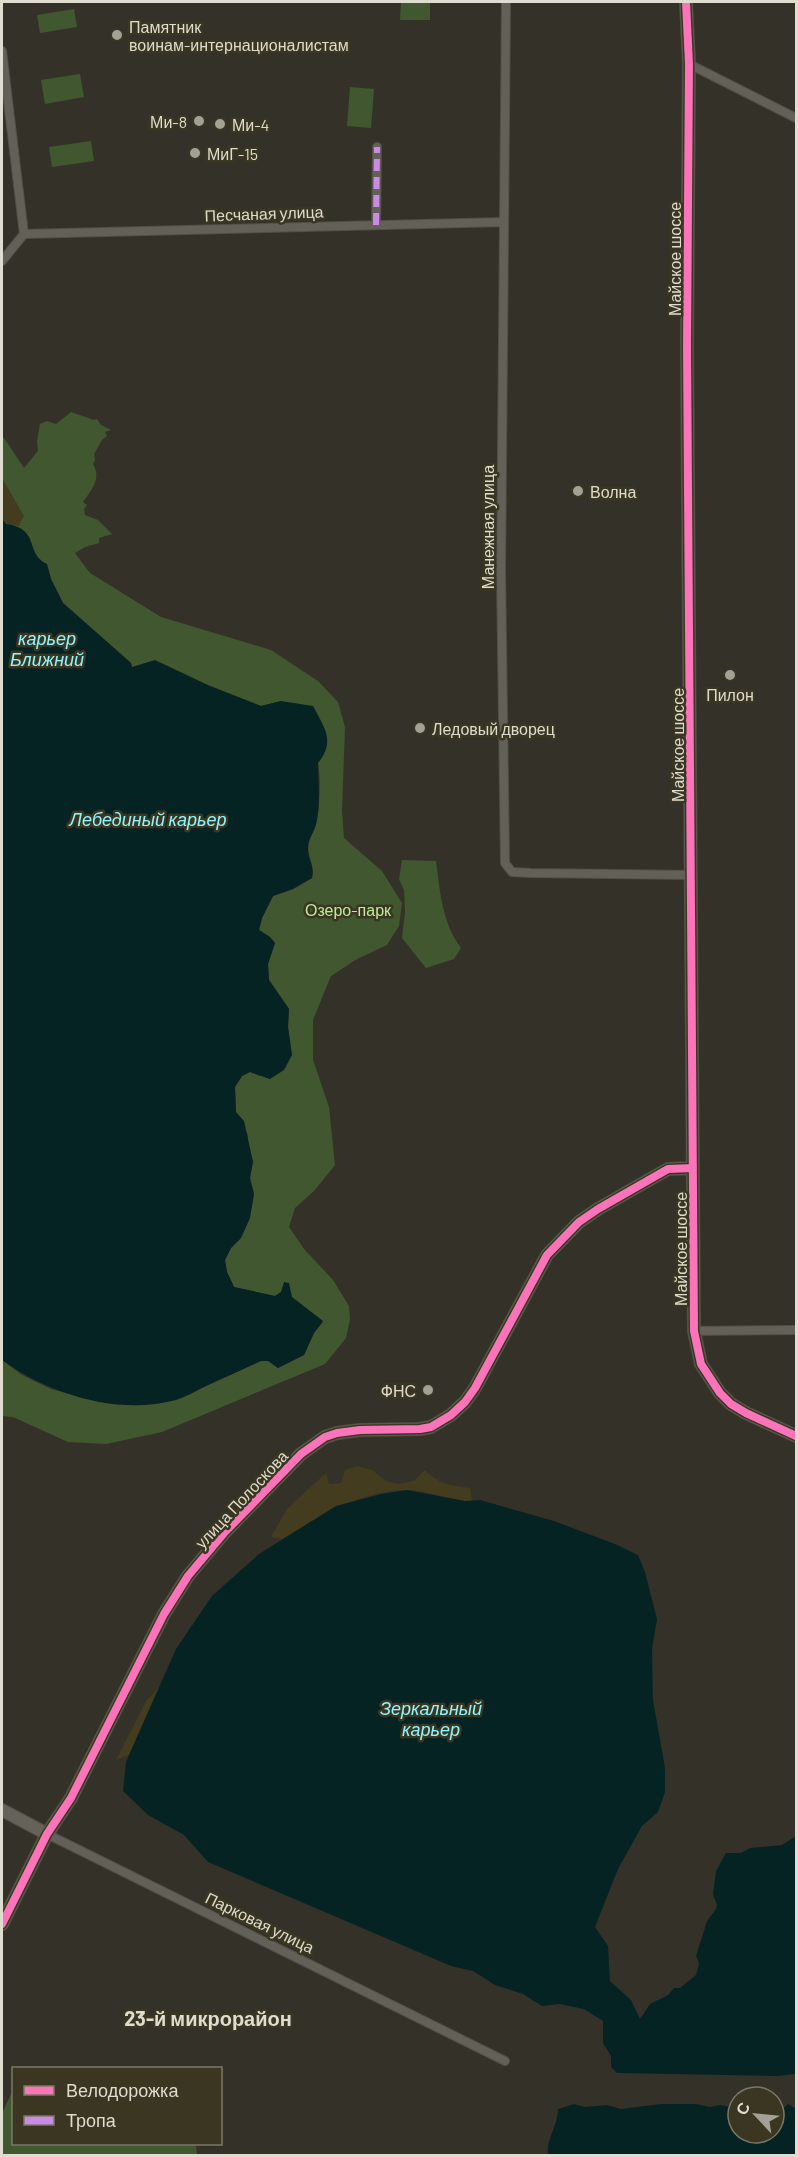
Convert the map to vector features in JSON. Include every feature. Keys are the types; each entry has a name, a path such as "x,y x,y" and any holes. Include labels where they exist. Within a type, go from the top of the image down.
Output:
{"street":[{"name":"Манежная улица","path":"506,2 501,570 505,863 512,872 691,875"},
{"name":"Майское шоссе","path":"686,2 689,63 687,347 694,1331 701,1364 720,1393 731,1404 746,1413 796,1436"},
{"path":"2,51 24,234 2,261"},
{"path":"689,63 796,118"},
{"path":"376,225 377,147"},
{"name":"Песчаная улица","path":"24,234 504,222"},
{"name":"улица Полоскова","path":"2,1924 47,1834 71,1798 164,1614 188,1576 225,1532 301,1454 325,1437 360,1430 420,1429 431,1427 452,1415 475,1388 547,1256 579,1222 668,1169 693,1168"},
{"path":"694,1331 796,1330"},
{"name":"Парковая улица","path":"2,1810 505,2061"}],"green space":[{"path":"401,2 430,2 430,20 400,20"},
{"path":"74,9 77,27 40,33 37,15"},
{"path":"80,74 84,97 45,104 41,80"},
{"path":"350,87 374,89 371,128 347,126"},
{"path":"91,141 94,161 52,167 49,147"},
{"name":"Озеро-парк","path":"71,412 97,419 101,425 111,430 105,432 107,436 94,454 96,479 83,502 87,505 84,509 85,515 98,520 112,534 99,538 99,543 75,553 90,573 161,617 271,650 318,681 338,702 345,727 342,811 344,838 382,871 402,903 399,926 387,945 357,959 331,976 313,1020 313,1060 329,1107 335,1165 314,1191 295,1208 289,1227 304,1249 333,1280 349,1306 350,1319 346,1338 325,1364 162,1432 106,1444 68,1442 13,1417 2,1416 2,1360 22,1375 51,1389 101,1402 177,1399 261,1361 268,1360 278,1368 304,1355 314,1333 323,1322 281,1292 275,1296 234,1287 227,1272 225,1260 231,1248 241,1238 254,1194 250,1178 253,1162 248,1145 248,1135 236,1112 235,1087 242,1076 250,1072 260,1076 292,1055 288,1027 289,1009 269,980 268,964 275,943 259,930 273,896 293,889 312,878 308,847 317,819 319,766 305,738 281,701 261,706 210,686 132,667 131,663 63,603 47,565 36,554 28,536 17,527 6,524 2,519 2,435 24,468 38,451 40,424 47,421 56,424"},
{"path":"402,860 436,861 446,917 461,948 454,959 426,968 402,938 405,912 404,890 399,879"},
{"path":"12,2092 12,2145 196,2145 197,2155 2,2155 2,2113"}],"sand":[{"path":"2,478 24,516 19,526 6,524 2,519"},
{"path":"357,1466 372,1470 386,1481 398,1484 414,1481 425,1470 445,1484 470,1488 472,1501 413,1490 389,1491 341,1506 282,1539 271,1537 287,1509 326,1473 329,1484 341,1483 345,1470"},
{"path":"159,1687 129,1755 116,1760 146,1701"}],"water":[{"name":"Лебединый карьер","path":"2,519 6,524 24,531 28,536 36,554 47,564 51,579 63,603 131,663 132,667 155,660 210,686 261,706 281,701 313,706 326,734 326,748 318,763 318,817 308,846 312,878 293,889 273,896 259,930 275,943 268,964 269,980 289,1009 288,1027 292,1055 284,1070 270,1079 250,1072 242,1076 235,1087 236,1112 244,1121 253,1162 250,1178 254,1194 250,1218 241,1238 231,1248 225,1260 227,1272 234,1287 275,1296 281,1292 284,1282 289,1283 292,1297 323,1321 314,1333 304,1355 278,1368 268,1361 261,1361 176,1400 131,1405 85,1399 41,1383 2,1360"},
{"name":"Зеркальный карьер","path":"407,1490 465,1501 480,1500 554,1521 638,1555 645,1572 657,1619 652,1649 653,1700 665,1768 665,1792 658,1812 642,1826 618,1869 595,1927 608,1946 610,1981 631,2000 640,2019 650,2004 668,1995 674,1988 680,1988 696,1975 699,1963 696,1956 707,1921 717,1905 713,1894 716,1871 726,1853 741,1853 750,1848 782,1845 796,1836 796,2074 778,2076 617,2073 611,2067 611,2056 603,2043 603,2021 584,2009 559,2004 542,2006 523,1994 495,1985 473,1971 451,1966 208,1862 184,1835 148,1815 123,1791 126,1762 176,1649 212,1596 259,1554 336,1506 381,1494"},
{"path":"574,2104 585,2107 607,2105 621,2109 661,2104 696,2104 710,2107 720,2105 726,2106 726,2145 786,2145 786,2106 788,2104 796,2109 796,2155 548,2155 558,2109"}],"marked path":[{"path":"376,225 377,147"}],"cycle path":[{"path":"686,2 689,64 687,347 694,1331 701,1364 720,1393 731,1404 746,1413 796,1436"},
{"path":"2,1924 47,1834 71,1798 164,1614 188,1576 225,1532 301,1454 325,1437 360,1430 420,1429 431,1427 451,1415 465,1402 475,1388 547,1255 579,1222 668,1169 693,1168"}],"place":[{"name":"Памятник воинам-интернационалистам","path":"117,35"},
{"name":"Ми-8","path":"199,121"},
{"name":"Ми-4","path":"220,124"},
{"name":"МиГ-15","path":"195,153"},
{"name":"Волна","path":"578,491"},
{"name":"Пилон","path":"730,675"},
{"name":"Ледовый дворец","path":"420,728"},
{"name":"ФНС","path":"428,1390"}],"district":[{"name":"23-й микрорайон","path":"208,2018"}],"water label":[{"name":"карьер Ближний","path":"47,648"}]}
